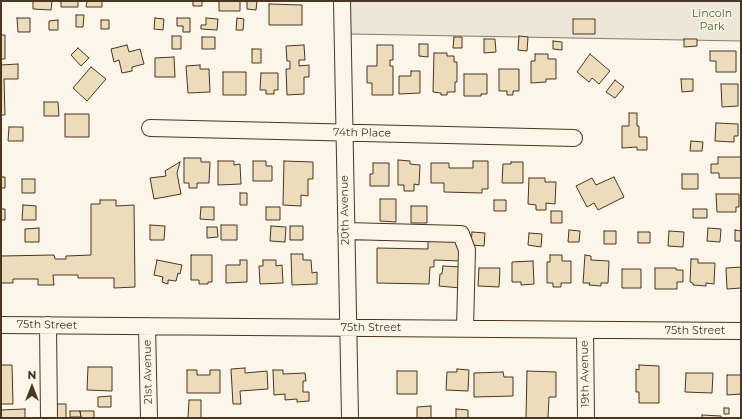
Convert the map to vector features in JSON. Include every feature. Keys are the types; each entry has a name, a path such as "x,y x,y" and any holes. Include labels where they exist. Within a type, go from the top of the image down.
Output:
{"street":[{"name":"20th Avenue","path":"342,1 350,418"},
{"name":"74th Place","path":"150,128 574,138"},
{"path":"346,231 461,234 467,250 466,329"},
{"name":"75th Street","path":"1,325 741,331"},
{"path":"48,325 49,418"},
{"name":"21st Avenue","path":"148,326 149,418"},
{"name":"19th Avenue","path":"585,330 586,418"}],"green space":[{"name":"Lincoln Park","path":"349,1 741,1 741,41 350,34"}],"building":[{"path":"33,1 52,1 51,10 33,9"},
{"path":"61,1 78,1 78,7 61,7"},
{"path":"87,1 102,1 102,7 86,7"},
{"path":"193,1 202,1 202,6 193,6"},
{"path":"219,1 240,1 240,11 219,11"},
{"path":"247,1 257,1 256,10 247,9"},
{"path":"269,4 302,5 302,25 269,25"},
{"path":"76,15 84,15 83,27 76,27"},
{"path":"17,18 30,18 30,32 18,32"},
{"path":"155,18 164,19 163,30 154,29"},
{"path":"177,18 190,18 190,32 183,32 183,26 177,26"},
{"path":"206,18 218,19 217,30 201,29 201,25 206,25"},
{"path":"237,18 244,19 243,30 236,30"},
{"path":"573,19 595,19 595,34 573,34"},
{"path":"58,20 58,30 49,30 49,21"},
{"path":"101,20 109,20 109,29 101,29"},
{"path":"1,35 5,35 5,59 1,59"},
{"path":"172,36 181,36 181,49 172,49"},
{"path":"519,36 528,37 527,51 518,50"},
{"path":"202,37 215,37 215,49 202,49"},
{"path":"454,37 462,37 462,48 453,48"},
{"path":"484,39 495,39 496,52 484,53"},
{"path":"684,39 697,39 697,46 684,47"},
{"path":"553,41 562,42 562,50 553,49"},
{"path":"419,44 428,44 428,57 419,56"},
{"path":"127,45 129,52 140,49 144,64 132,67 132,71 122,73 119,60 114,62 111,49"},
{"path":"304,45 305,60 299,60 299,66 309,65 309,77 304,77 304,94 287,95 286,69 290,69 290,61 287,61 286,46"},
{"path":"377,45 393,45 393,60 390,60 390,66 393,66 393,95 372,95 372,83 367,83 367,66 377,66"},
{"path":"78,48 89,58 81,66 71,55"},
{"path":"252,49 261,49 261,63 252,63"},
{"path":"710,51 736,51 736,72 716,72 716,61 710,61"},
{"path":"434,53 447,53 447,56 454,56 454,62 457,62 457,82 455,82 455,92 447,92 447,95 441,95 441,93 433,92"},
{"path":"535,54 548,54 548,59 556,59 556,79 546,79 546,82 531,83 531,61 535,61"},
{"path":"590,54 610,71 599,84 592,78 589,82 577,72"},
{"path":"174,57 175,77 155,77 155,58"},
{"path":"18,64 18,79 4,79 5,115 1,115 1,65"},
{"path":"200,65 200,69 209,69 210,92 188,93 186,66"},
{"path":"91,67 106,79 87,101 73,88"},
{"path":"499,69 519,69 519,91 513,91 513,95 507,95 507,91 499,91"},
{"path":"411,71 420,71 420,93 399,94 399,76 411,76"},
{"path":"223,72 246,72 246,95 223,95"},
{"path":"261,73 278,73 278,90 274,90 274,94 266,94 266,90 260,90"},
{"path":"464,74 487,74 487,94 481,94 481,96 464,96"},
{"path":"681,79 693,79 693,91 682,92"},
{"path":"615,80 624,87 615,98 606,92"},
{"path":"721,84 738,84 738,106 722,107"},
{"path":"44,102 58,102 59,116 44,116"},
{"path":"629,113 637,113 639,137 647,137 647,150 637,150 637,147 622,148 622,126 629,126"},
{"path":"65,114 89,114 89,137 65,137"},
{"path":"716,123 738,124 738,136 734,136 734,142 715,141"},
{"path":"9,127 23,127 23,141 8,141"},
{"path":"691,141 703,142 702,151 690,151"},
{"path":"718,157 741,157 741,178 719,178 719,173 711,173 711,164 718,164"},
{"path":"184,158 201,158 201,162 210,162 209,183 197,183 197,188 189,188 189,183 184,183"},
{"path":"398,160 410,161 410,164 420,165 419,185 414,184 414,191 404,191 404,185 398,185"},
{"path":"218,161 234,161 234,165 240,164 241,184 218,185"},
{"path":"253,161 266,161 266,166 272,166 272,181 253,181"},
{"path":"284,161 313,162 313,179 308,179 308,196 301,195 301,206 283,205"},
{"path":"473,161 488,161 488,189 482,189 482,193 444,192 444,183 431,183 431,163 449,163 449,168 473,168"},
{"path":"180,162 177,173 181,194 154,199 150,178 166,176 165,171"},
{"path":"511,162 523,162 523,183 502,183 503,164 511,164"},
{"path":"373,163 389,163 389,186 370,186 370,174 373,174"},
{"path":"682,174 698,174 698,189 682,189"},
{"path":"1,177 5,177 5,188 1,188"},
{"path":"614,177 624,197 598,210 594,203 587,207 576,186 592,178 596,185"},
{"path":"529,178 545,178 545,182 556,182 555,204 546,203 546,210 536,210 536,205 528,204"},
{"path":"22,179 35,179 35,193 22,193"},
{"path":"240,193 247,193 247,205 240,205"},
{"path":"716,194 739,194 739,207 736,207 736,212 717,212"},
{"path":"380,199 396,199 396,222 380,221"},
{"path":"100,200 116,200 116,206 134,205 135,287 114,288 114,278 78,278 78,275 53,275 54,285 38,285 38,279 13,279 13,283 1,283 1,256 54,255 55,259 66,259 66,256 91,255 91,204 100,204"},
{"path":"494,200 506,200 506,211 494,211"},
{"path":"23,205 36,206 36,220 22,220"},
{"path":"411,206 427,206 427,223 411,223"},
{"path":"201,207 214,207 214,220 200,219"},
{"path":"266,207 280,207 280,220 266,220"},
{"path":"1,209 5,209 5,220 1,220"},
{"path":"693,209 707,209 707,218 693,218"},
{"path":"551,211 562,211 562,223 551,223"},
{"path":"150,225 165,226 164,240 150,240"},
{"path":"221,225 237,225 237,240 221,240"},
{"path":"271,226 286,227 285,242 270,241"},
{"path":"290,226 303,226 303,240 290,240"},
{"path":"207,227 217,227 218,237 207,238"},
{"path":"39,228 39,242 25,242 25,229"},
{"path":"708,228 721,229 720,242 707,241"},
{"path":"569,230 580,231 579,242 568,242"},
{"path":"735,230 741,231 741,241 735,241"},
{"path":"604,231 616,231 616,244 604,244"},
{"path":"669,231 684,232 683,247 668,246"},
{"path":"472,232 485,233 484,246 471,245"},
{"path":"638,232 650,232 650,243 638,243"},
{"path":"529,233 542,234 541,247 528,245"},
{"path":"428,240 460,241 460,261 434,260 434,267 430,267 429,284 377,283 377,248 428,249"},
{"path":"291,254 303,254 303,260 311,260 312,273 317,272 317,284 292,285"},
{"path":"191,255 212,255 212,282 208,282 208,284 199,284 199,280 191,280"},
{"path":"550,255 562,255 562,261 571,261 571,283 561,283 561,287 553,287 553,283 547,283 547,262 550,262"},
{"path":"585,255 591,256 591,260 609,261 608,283 601,283 601,286 583,283"},
{"path":"691,259 698,259 698,263 715,263 714,284 706,283 706,286 693,285 693,283 690,282"},
{"path":"157,260 182,265 180,274 178,273 176,281 168,280 168,284 162,282 163,277 154,275"},
{"path":"240,260 247,260 247,282 226,283 226,265 240,265"},
{"path":"263,260 276,260 276,266 282,265 283,283 260,284 259,266 263,266"},
{"path":"533,261 534,284 521,285 521,282 512,282 512,262"},
{"path":"443,266 462,267 460,288 439,286 440,274 442,274"},
{"path":"741,267 741,288 727,289 726,268"},
{"path":"479,268 500,268 499,287 478,286"},
{"path":"655,268 676,268 676,270 683,270 683,282 677,282 677,289 655,289"},
{"path":"622,269 641,269 641,288 622,288"},
{"path":"1,365 12,365 13,404 1,404"},
{"path":"639,365 659,366 659,403 639,403 639,392 636,392 636,369 639,370"},
{"path":"88,367 112,367 112,391 87,390"},
{"path":"245,368 245,373 267,371 268,389 240,391 241,404 233,404 231,369"},
{"path":"457,369 469,370 468,391 446,390 447,372 457,372"},
{"path":"187,370 197,370 197,375 210,375 210,370 220,370 220,393 187,393"},
{"path":"273,370 283,370 283,374 305,373 306,381 303,381 303,392 309,392 309,401 297,402 297,399 285,400 285,394 274,395"},
{"path":"397,371 417,371 417,394 397,394"},
{"path":"527,371 556,372 556,397 549,397 548,418 526,418"},
{"path":"503,372 504,377 513,377 513,396 474,397 474,373"},
{"path":"686,373 713,373 712,393 685,392"},
{"path":"727,375 741,375 741,399 740,394 727,395"},
{"path":"111,396 111,407 98,407 98,397"},
{"path":"189,400 201,400 201,418 188,418"},
{"path":"50,404 66,404 66,418 50,418"},
{"path":"431,406 431,418 417,418 417,407"},
{"path":"724,408 729,408 729,414 724,414"},
{"path":"25,409 25,418 1,418 1,410"},
{"path":"456,409 468,410 468,418 456,418"},
{"path":"70,411 80,411 81,417 70,417"},
{"path":"80,411 94,411 94,418 81,418"},
{"path":"702,415 721,416 721,418 702,418"}]}
